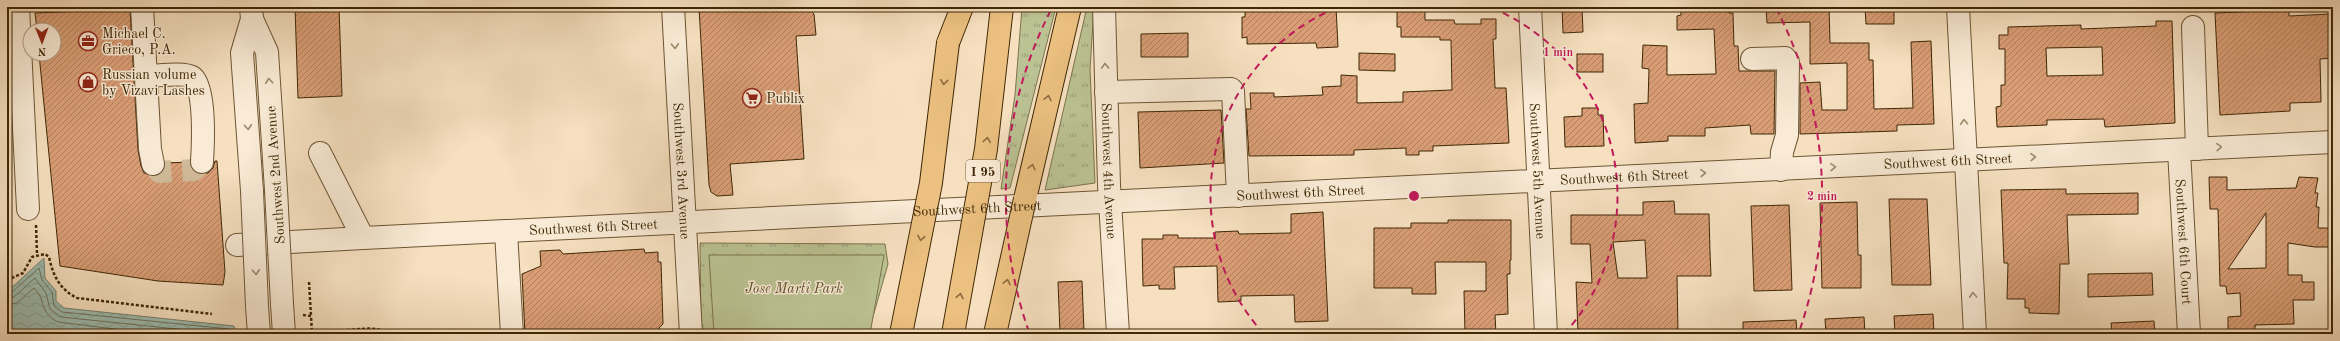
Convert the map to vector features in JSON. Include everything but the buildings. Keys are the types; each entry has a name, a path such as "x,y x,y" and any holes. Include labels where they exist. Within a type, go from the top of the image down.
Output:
{"highway":[{"path":"901,334 931,183 948,43 947,7"},
{"path":"948,43 962,7"},
{"name":"I 95","path":"953,334 986,149 1002,7"},
{"path":"995,334 1070,7"}],"street":[{"path":"18,7 28,208"},
{"path":"142,7 152,164"},
{"name":"Southwest 3rd Avenue","path":"673,7 691,334"},
{"name":"Southwest 4th Avenue","path":"1104,7 1110,203 1118,334"},
{"name":"Southwest 5th Avenue","path":"1530,7 1546,334"},
{"path":"1958,7 1975,334"},
{"name":"Southwest 2nd Avenue","path":"251,13 266,52 284,334"},
{"name":"Southwest 2nd Avenue","path":"251,13 242,53 252,191 259,334"},
{"name":"Southwest 6th Court","path":"2189,334 2188,149 2193,27"},
{"path":"1752,59 1785,58 1788,62 1787,135 1782,152 1781,170"},
{"path":"146,76 185,75 192,77 197,83 201,99 202,162"},
{"path":"1106,92 1231,89 1233,91 1238,196"},
{"name":"Southwest 6th Street","path":"237,245 2333,142"},
{"path":"320,153 363,238"},
{"path":"506,232 512,334"}],"path":[{"path":"28,208 36,220 37,254"},
{"path":"7,280 23,273 28,261 37,254"},
{"path":"37,254 49,257 54,277 67,293 77,298 212,314"},
{"path":"309,282 312,334"},
{"path":"303,316 311,316"},
{"path":"346,334 346,330 381,330 387,334"}],"green space":[{"path":"1022,7 1056,7 1010,188 1001,189 1015,95"},
{"path":"1087,7 1094,7 1090,69 1095,183 1045,190"},
{"name":"Jose Marti Park","path":"700,243 885,244 888,264 868,334 701,334"},
{"name":"Jose Marti Park","path":"709,255 884,255 870,334 714,334"}],"water":[{"path":"44,258 45,278 56,291 56,301 64,308 234,326 235,334 7,334 7,292"}],"tunnel":[{"path":"153,164 160,172 194,170 202,162"}],"place":[{"name":"Michael C. Grieco, P.A.","path":"88,41"},
{"name":"Russian volume by Vizavi Lashes","path":"88,82"},
{"name":"Publix","path":"752,98"}]}
